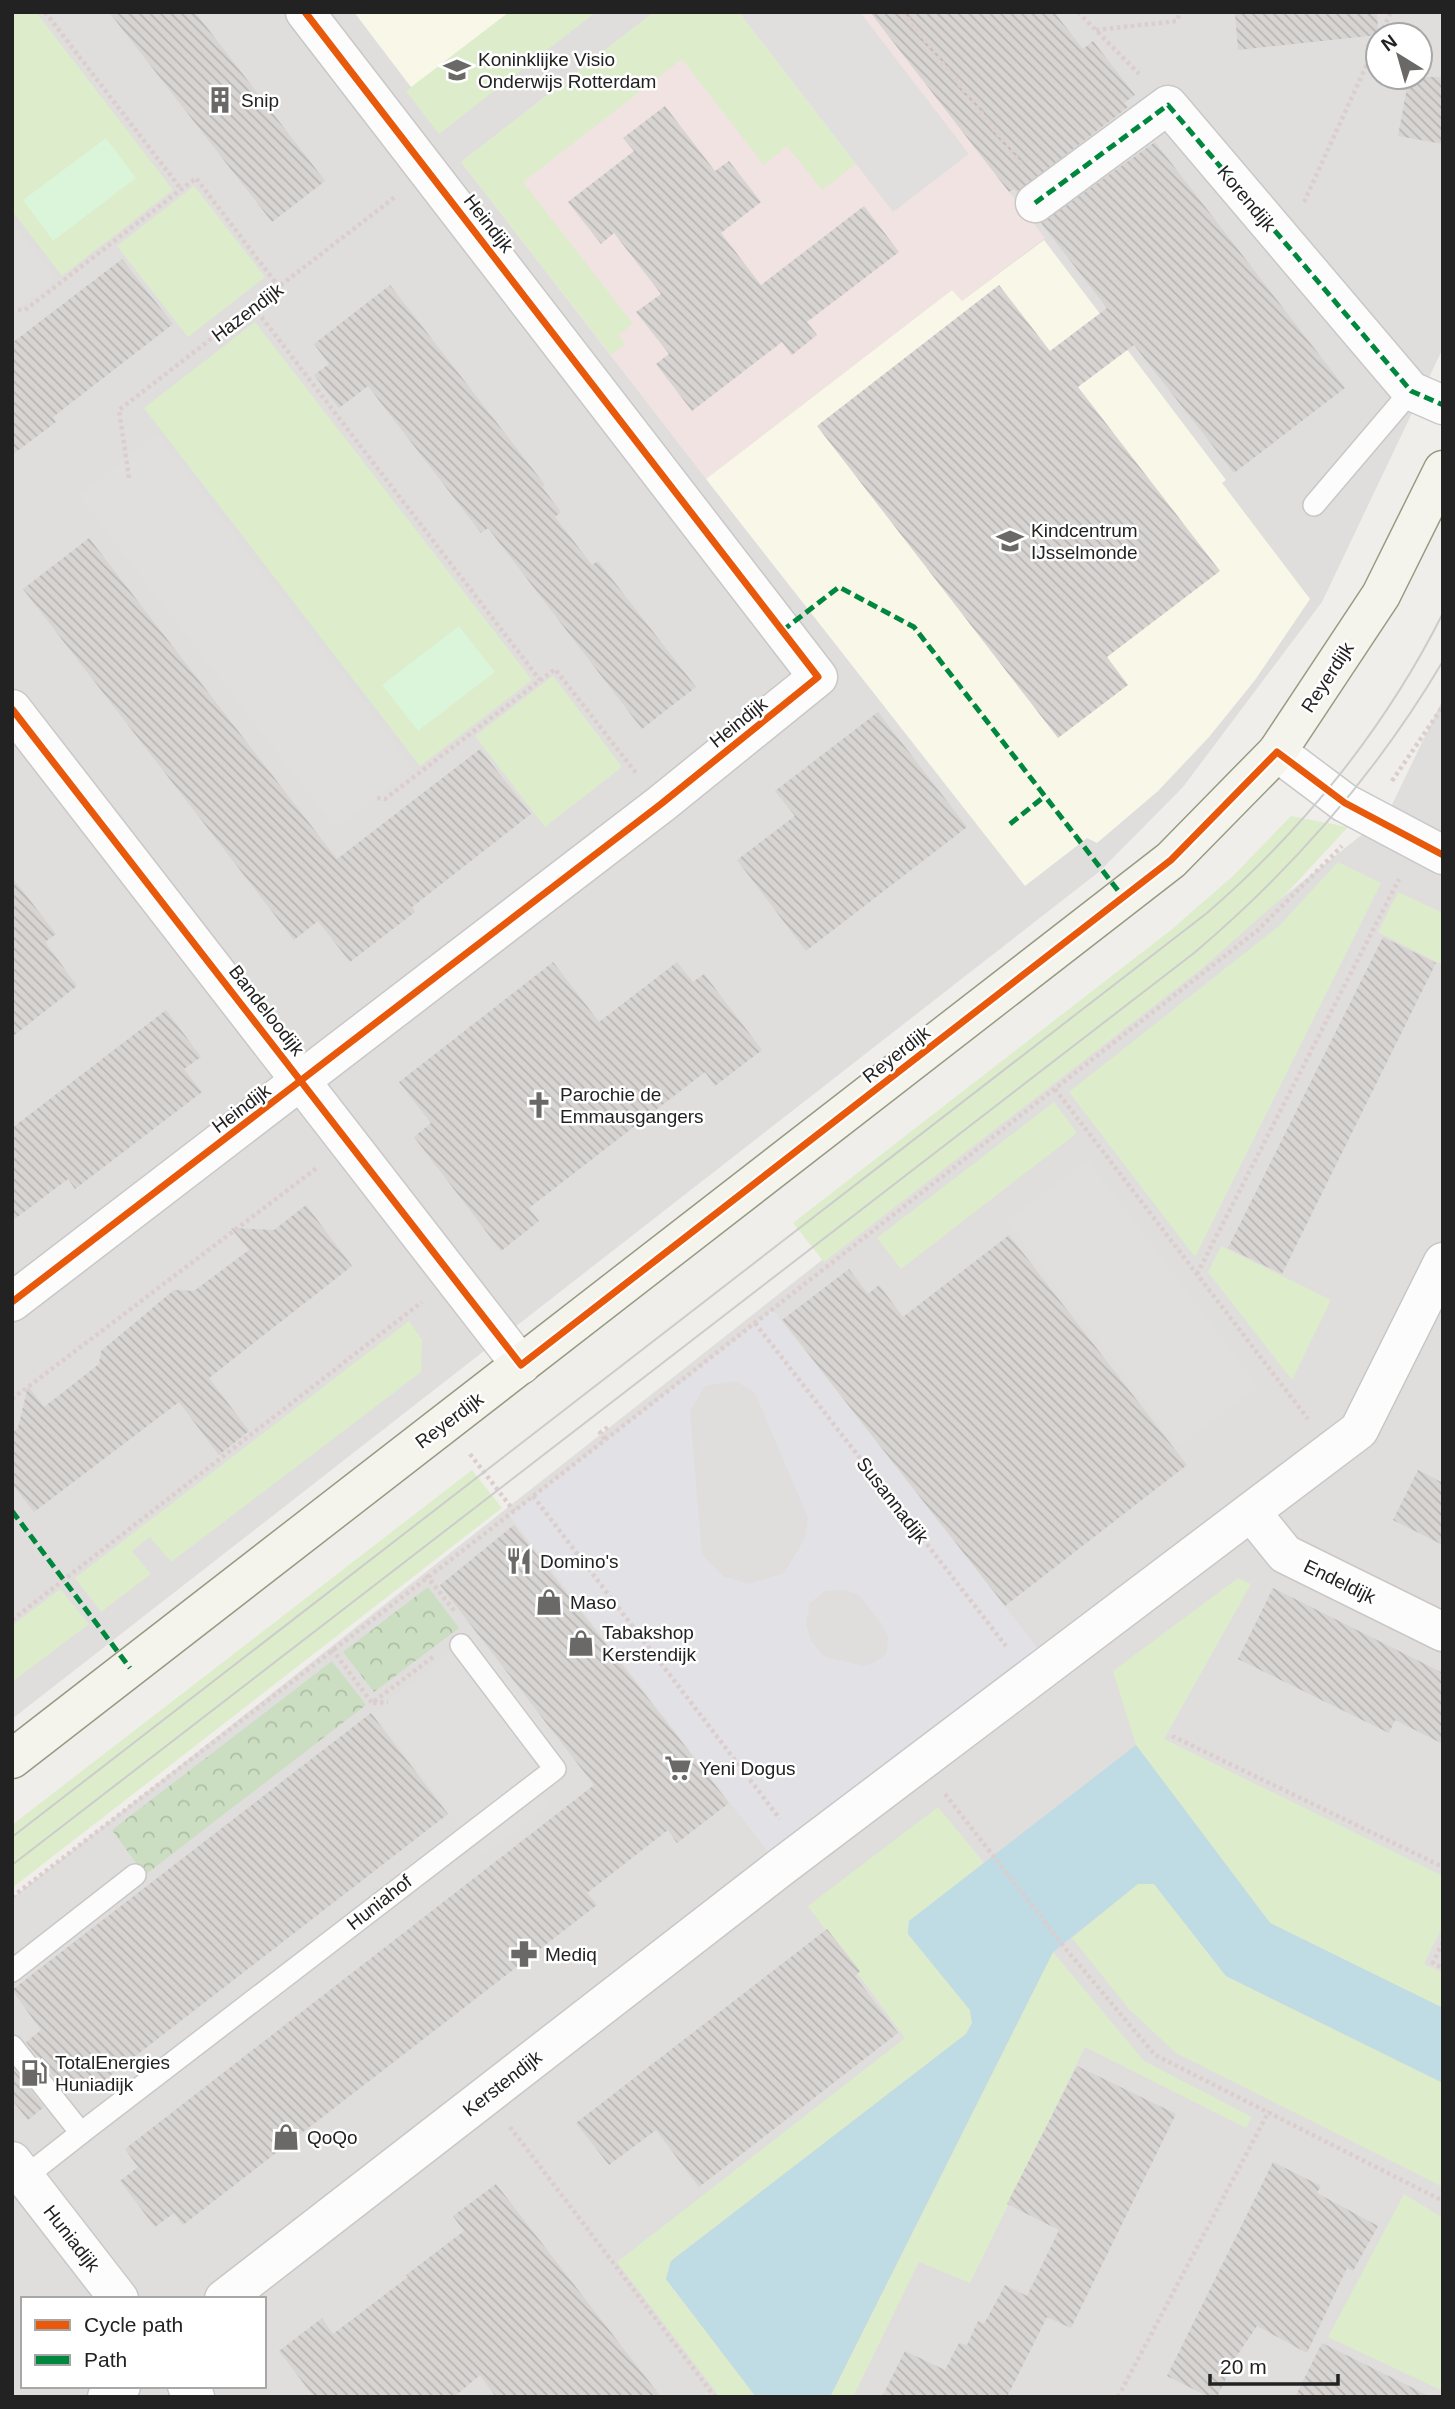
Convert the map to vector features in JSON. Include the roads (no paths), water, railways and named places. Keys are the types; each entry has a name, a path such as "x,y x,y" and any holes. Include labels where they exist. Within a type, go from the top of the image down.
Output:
{"street":[{"name":"Heindijk","path":"12,1302 661,804 818,677 305,12"},
{"name":"Korendijk","path":"1040,200 1168,105 1285,243 1427,398"},
{"name":"Reyerdijk","path":"12,1759 1171,860 1277,752 1381,595 1443,470"},
{"name":"Bandeloodijk","path":"12,709 350,1142 520,1366"},
{"path":"1277,752 1345,803 1443,856"},
{"path":"1251,1512 1345,1440 1443,1262"},
{"name":"Endeldijk","path":"1251,1512 1285,1554 1443,1632"},
{"name":"Kerstendijk","path":"227,2297 792,1859 1251,1512"},
{"name":"Huniadijk","path":"18,2169 117,2297"}],"lane":[{"path":"1314,505 1427,398"},
{"name":"Huniahof","path":"82,2133 555,1769 461,1645"},
{"path":"12,1970 135,1875"},
{"path":"12,2046 82,2133"},
{"name":"Huniadijk","path":"18,2169 82,2133"}],"water":[{"path":"1136,1745 1270,1923 1443,2008 1443,2083 1226,1976 1154,1884 1138,1884 1053,1952 830,2397 756,2397 666,2279 671,2261 966,2034 972,2023 970,2010 908,1934 909,1921"}],"tram line":[{"path":"12,1837 1207,913 1276,847 1340,775 1396,696 1443,613"},
{"path":"12,1865 1194,953 1265,888 1331,818 1390,742 1443,661"}],"place":[{"name":"Koninklijke Visio Onderwijs Rotterdam","path":"457,70"},
{"name":"Snip","path":"220,100"},
{"name":"Kindcentrum IJsselmonde","path":"1010,541"},
{"name":"Parochie de Emmausgangers","path":"539,1105"},
{"name":"Domino's","path":"519,1561"},
{"name":"Maso","path":"549,1602"},
{"name":"Tabakshop Kerstendijk","path":"581,1643"},
{"name":"Yeni Dogus","path":"678,1768"},
{"name":"Mediq","path":"524,1954"},
{"name":"TotalEnergies Huniadijk","path":"34,2073"},
{"name":"QoQo","path":"286,2137"}]}
